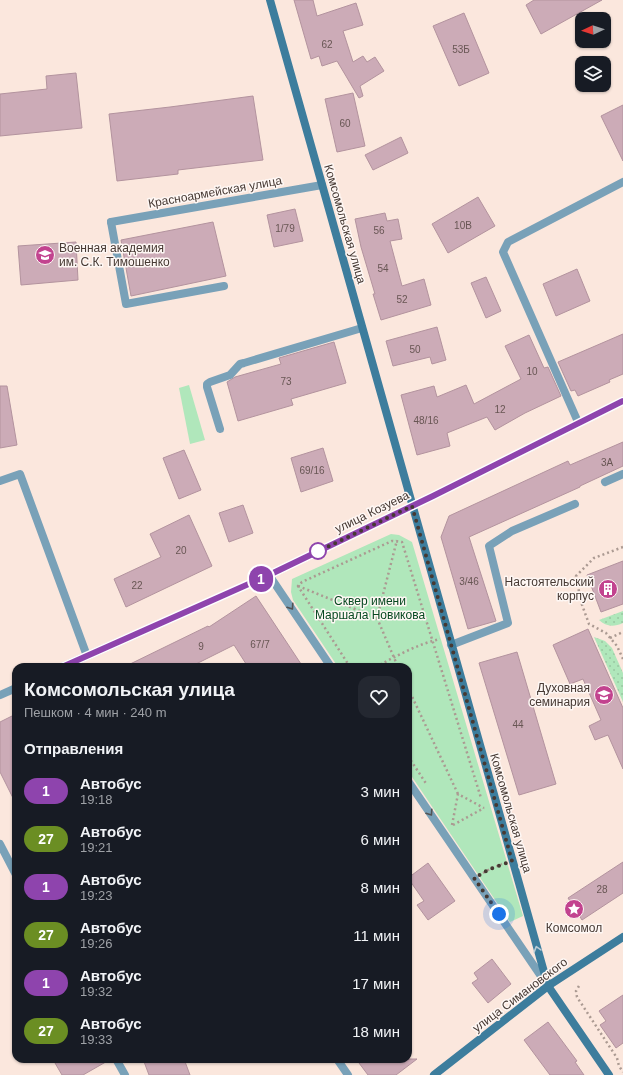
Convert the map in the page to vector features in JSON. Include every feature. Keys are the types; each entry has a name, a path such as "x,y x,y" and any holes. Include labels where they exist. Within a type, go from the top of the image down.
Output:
{"street":[{"name":"Комсомольская улица","path":"270,0 548,986"},
{"path":"578,422 503,252 508,242 623,182"},
{"name":"Красноармейская улица","path":"224,286 126,304 111,222 322,185"},
{"path":"220,429 207,384 230,375 244,362 362,328"},
{"name":"улица Козуева","path":"71,663 269,575 623,401"},
{"path":"0,481 20,474 88,656"},
{"path":"605,482 623,474"},
{"path":"452,645 508,623 489,546 512,531 575,504"},
{"path":"269,575 328,663"},
{"path":"0,695 12,690"},
{"name":"Комсомольская улица","path":"412,787 609,1075"},
{"path":"1,847 12,868"},
{"name":"улица Симановского","path":"434,1075 548,986 623,937"},
{"path":"118,1063 125,1075"},
{"path":"340,1063 348,1075"}],"path":[{"path":"298,586 302,582 392,541 397,540 402,542 487,815"},
{"path":"396,663 377,618 397,540"},
{"path":"623,547 594,558 576,576 581,602 589,624 606,633 617,646 623,659"},
{"path":"298,586 377,618"},
{"path":"298,586 347,663"},
{"path":"610,638 623,632"},
{"path":"383,663 433,640 449,637"},
{"path":"412,696 458,794 452,825 484,808"},
{"path":"458,794 484,808"},
{"path":"500,857 503,864"},
{"path":"474,878 490,869 512,861"},
{"path":"579,986 576,991 577,997 617,1058 618,1066 623,1072"}],"green space":[{"path":"189,385 205,440 190,444 179,388"},
{"name":"Сквер имени Маршала Новикова","path":"391,534 399,535 412,542 523,916 510,922 412,777 412,663 335,663 293,600 291,592 292,579"},
{"path":"623,611 623,623 613,626 607,625 599,620"},
{"path":"594,637 605,641 612,648 623,673 623,702"}],"building":[{"path":"294,0 313,0 317,16 356,3 363,25 343,31 353,62 363,56 367,62 375,57 384,71 360,86 363,96 359,98 337,61 322,66 319,56 311,59"},
{"path":"534,0 602,0 580,12 575,12 575,15 541,34 526,5"},
{"path":"464,13 489,73 459,86 433,26"},
{"path":"76,73 82,128 0,136 0,94 47,89 46,76"},
{"path":"353,93 365,146 337,152 325,99"},
{"path":"253,96 263,160 178,170 178,174 117,181 109,114"},
{"path":"623,105 623,161 601,116"},
{"path":"401,137 408,153 373,170 365,155"},
{"path":"478,197 495,226 448,253 432,224"},
{"path":"295,209 303,241 274,247 267,215"},
{"path":"385,213 387,221 398,219 402,239 390,241 402,286 424,279 431,305 381,320 373,294 375,294 361,247 355,219"},
{"path":"213,222 226,276 131,296 121,240"},
{"path":"76,242 78,280 21,285 18,246"},
{"path":"577,269 590,301 556,316 543,284"},
{"path":"486,277 501,311 486,318 471,283"},
{"path":"437,327 446,360 432,364 430,357 393,366 386,341"},
{"path":"623,334 623,374 609,380 610,382 578,396 575,390 571,391 558,362"},
{"path":"529,335 544,368 548,367 561,396 525,413 495,430 487,417 447,433 450,446 417,455 401,395 434,386 437,397 466,385 474,404 521,379 505,346"},
{"path":"334,342 346,383 291,399 293,405 238,421 227,382 235,377 281,364 279,358"},
{"path":"0,386 7,386 17,445 0,448"},
{"path":"623,442 623,466 469,537 496,621 468,629 441,537 449,516 568,461 570,465"},
{"path":"323,448 333,481 301,492 291,458"},
{"path":"184,450 201,490 179,499 163,458"},
{"path":"243,505 253,533 229,542 219,513"},
{"path":"189,515 212,566 126,607 114,579 161,557 150,534"},
{"name":"Настоятельский корпус","path":"623,561 623,604 601,612 587,575"},
{"path":"256,596 300,663 245,663 234,645 198,663 132,663 208,626 209,627"},
{"name":"Духовная семинария","path":"588,629 623,708 623,769 608,735 595,740 589,726 601,720 583,679 570,684 553,645"},
{"path":"517,652 556,784 519,795 479,663"},
{"path":"12,716 12,796 0,772 0,722"},
{"path":"623,862 623,893 582,920 568,898"},
{"path":"428,863 455,901 428,920 417,905 424,901 412,884 412,875"},
{"path":"492,959 511,984 488,1003 472,983 478,979 474,973"},
{"path":"623,995 623,1043 616,1048 600,1025 606,1021 599,1011"},
{"path":"548,1022 577,1061 575,1062 584,1075 550,1075 524,1040"},
{"path":"55,1063 104,1063 83,1075 62,1075"},
{"path":"144,1063 186,1063 190,1075 149,1075"},
{"path":"359,1063 412,1063 396,1075 368,1075"}],"bus line":[{"name":"1","path":"71,663 269,575 433,496 578,422 623,401"}],"place":[{"name":"Военная академия им. С.К. Тимошенко","path":"45,255"},
{"name":"Настоятельский корпус","path":"608,589"},
{"name":"Духовная семинария","path":"604,695"},
{"name":"Комсомол","path":"574,909"}],"route":[{"path":"318,551 317,552 412,506 512,861 490,869 474,878 499,914"}]}
